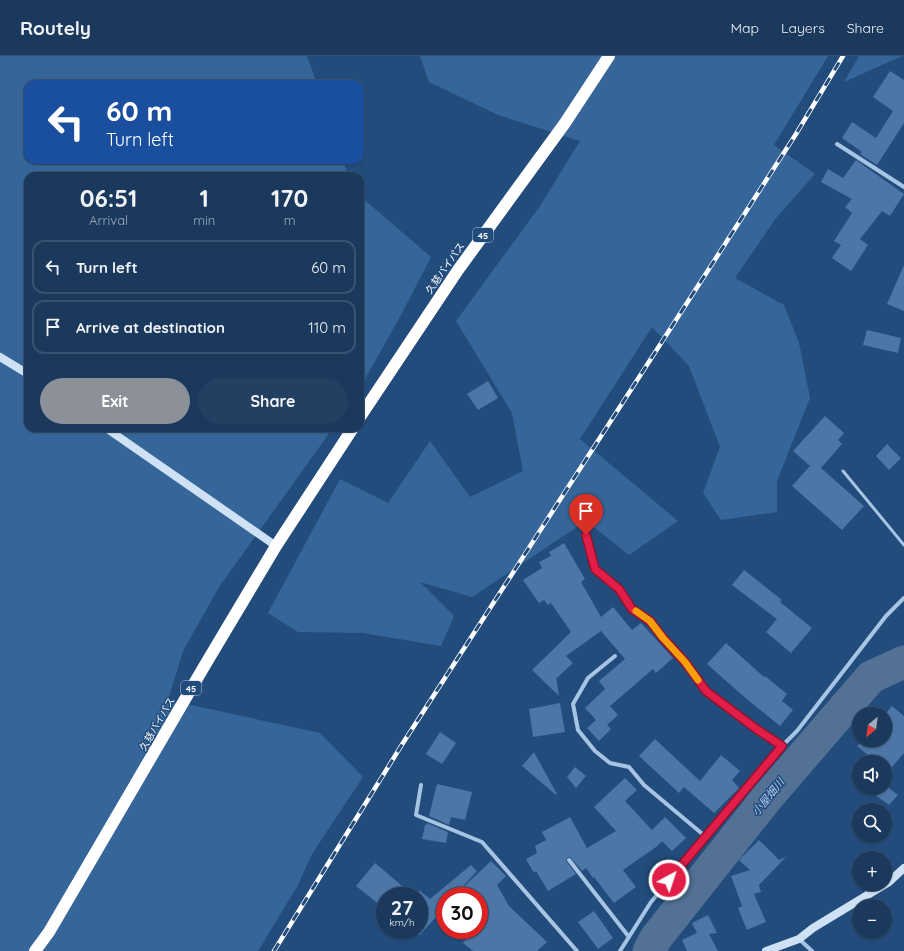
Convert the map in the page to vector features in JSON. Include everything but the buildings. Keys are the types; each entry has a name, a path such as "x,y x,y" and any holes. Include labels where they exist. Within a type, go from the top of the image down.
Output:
{"highway":[{"name":"久慈バイパス","path":"364,411 458,270 565,123 609,56"},
{"name":"久慈バイパス","path":"35,951 53,925 204,665 276,546 350,432"}],"street":[{"path":"838,144 904,187"},
{"path":"0,357 24,372"},
{"path":"112,432 276,546"},
{"path":"586,535 595,569 619,589 632,609 650,621 685,662 706,691 755,728 782,746"},
{"path":"620,951 651,902 782,746 797,731 886,616 904,598"},
{"path":"615,656 588,678 573,704 578,730 594,751 610,763 629,767 644,785 706,837"},
{"path":"421,785 416,815 482,842 577,951"},
{"path":"569,860 629,937"},
{"path":"766,951 799,939 813,928 889,882 904,868"},
{"path":"799,939 812,951"}],"lane":[{"path":"843,471 904,546"}],"shaded area":[{"path":"0,56 307,56 316,80 24,80 24,164 344,164 347,172 24,172 24,432 330,432 219,587 183,651 168,700 320,733 363,777 312,854 297,887 258,951 0,951"},
{"path":"420,56 828,56 774,145 815,174 776,218 735,278 784,305 799,343 810,398 777,481 777,512 721,520 703,493 720,447 689,366 652,327 580,439 678,521 629,555 586,521 472,597 420,582 454,616 441,646 363,633 298,632 268,613 340,479 388,503 430,441 470,497 523,471 512,413 456,321 540,206 580,141 498,115 429,82"},
{"path":"859,56 902,56 844,82"},
{"path":"364,199 431,257 401,315 364,381"}],"waterway":[{"name":"小屋畑川","path":"649,951 656,938 766,799 871,677 904,662"}],"railway":[{"path":"274,951 403,743 796,134 843,56"}],"slow traffic":[{"path":"636,611 650,621 685,662 698,680"}],"route":[{"path":"586,535 595,569 619,589 632,609 650,621 685,662 706,691 755,728 782,746 669,880"}]}
